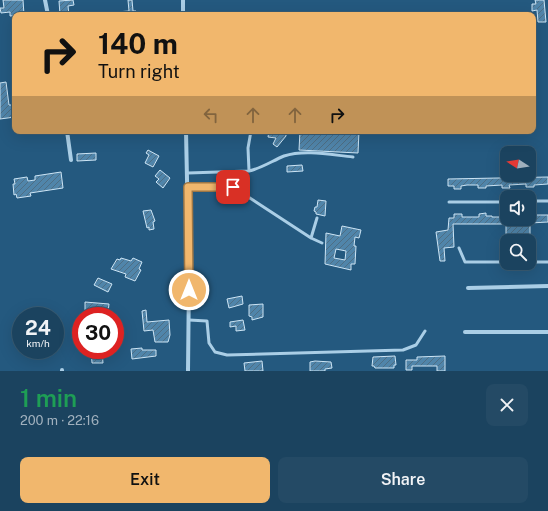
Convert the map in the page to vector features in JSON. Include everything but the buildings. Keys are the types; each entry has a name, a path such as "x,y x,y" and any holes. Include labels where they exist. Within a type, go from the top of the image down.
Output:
{"street":[{"path":"46,0 48,12"},
{"path":"183,0 183,12"},
{"path":"67,134 71,160"},
{"path":"186,134 188,173 188,371"},
{"path":"468,288 548,286"},
{"path":"465,332 548,332"}],"lane":[{"path":"249,171 248,148 250,134"},
{"path":"188,173 249,171 258,169 284,156 297,153 354,157"},
{"path":"188,187 233,187 311,238 322,243"},
{"path":"536,201 548,201"},
{"path":"449,202 500,202"},
{"path":"311,238 317,218"},
{"path":"459,248 464,262 500,262"},
{"path":"536,262 548,262"},
{"path":"189,320 207,321 208,343 215,352 227,354 403,350 416,345 425,331"}],"route":[{"path":"189,290 188,187 233,187"}]}
